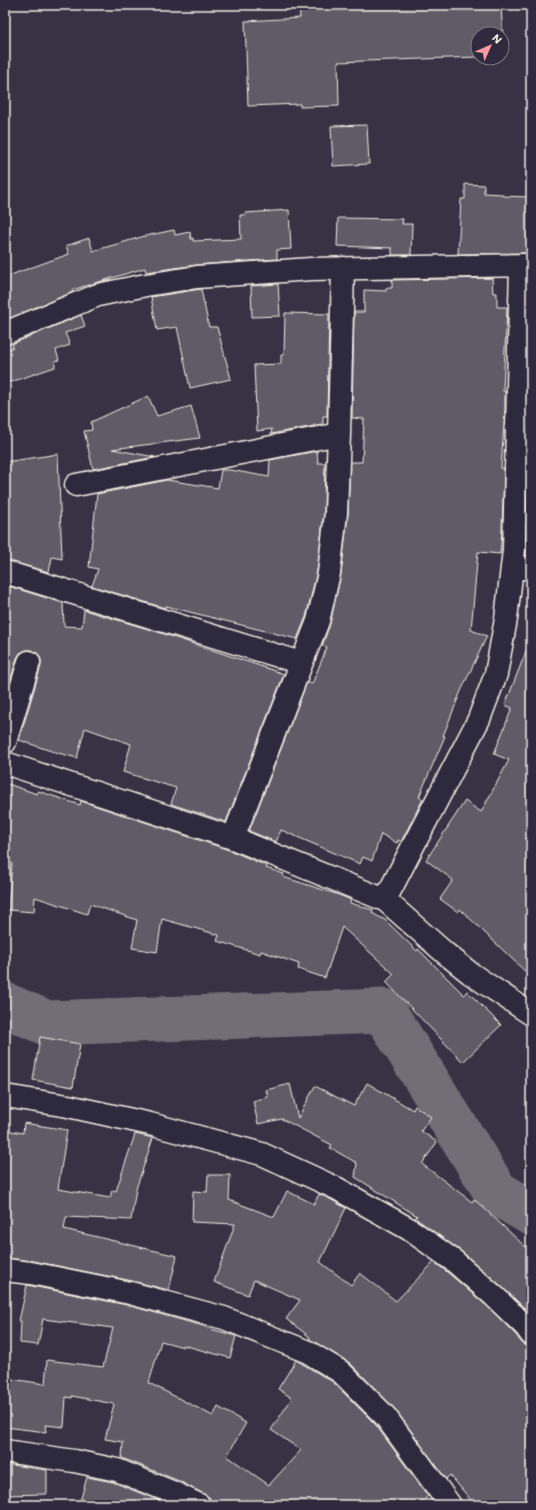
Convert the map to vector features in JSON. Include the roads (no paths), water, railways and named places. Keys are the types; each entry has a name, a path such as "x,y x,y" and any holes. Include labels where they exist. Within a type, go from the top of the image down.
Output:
{"street":[{"path":"5,333 98,296 146,285 197,276 343,268 526,265 524,427 514,550 521,568 506,619 496,674 479,719 385,900"},
{"path":"233,838 318,621 329,573 336,513 343,268"},
{"path":"76,485 339,434"},
{"path":"5,572 301,663"},
{"path":"5,742 29,662"},
{"path":"5,763 233,838 385,900 470,973 531,1014"},
{"path":"5,1096 68,1106 150,1124 262,1154 336,1188 409,1229 454,1261 494,1296 531,1334"},
{"path":"5,1270 31,1273 130,1293 173,1304 224,1318 308,1352 341,1372 385,1416 450,1505"},
{"path":"5,1451 74,1461 117,1470 174,1493 199,1505"}],"waterway":[{"path":"5,1005 47,1023 384,1011 496,1192 531,1213"}]}
